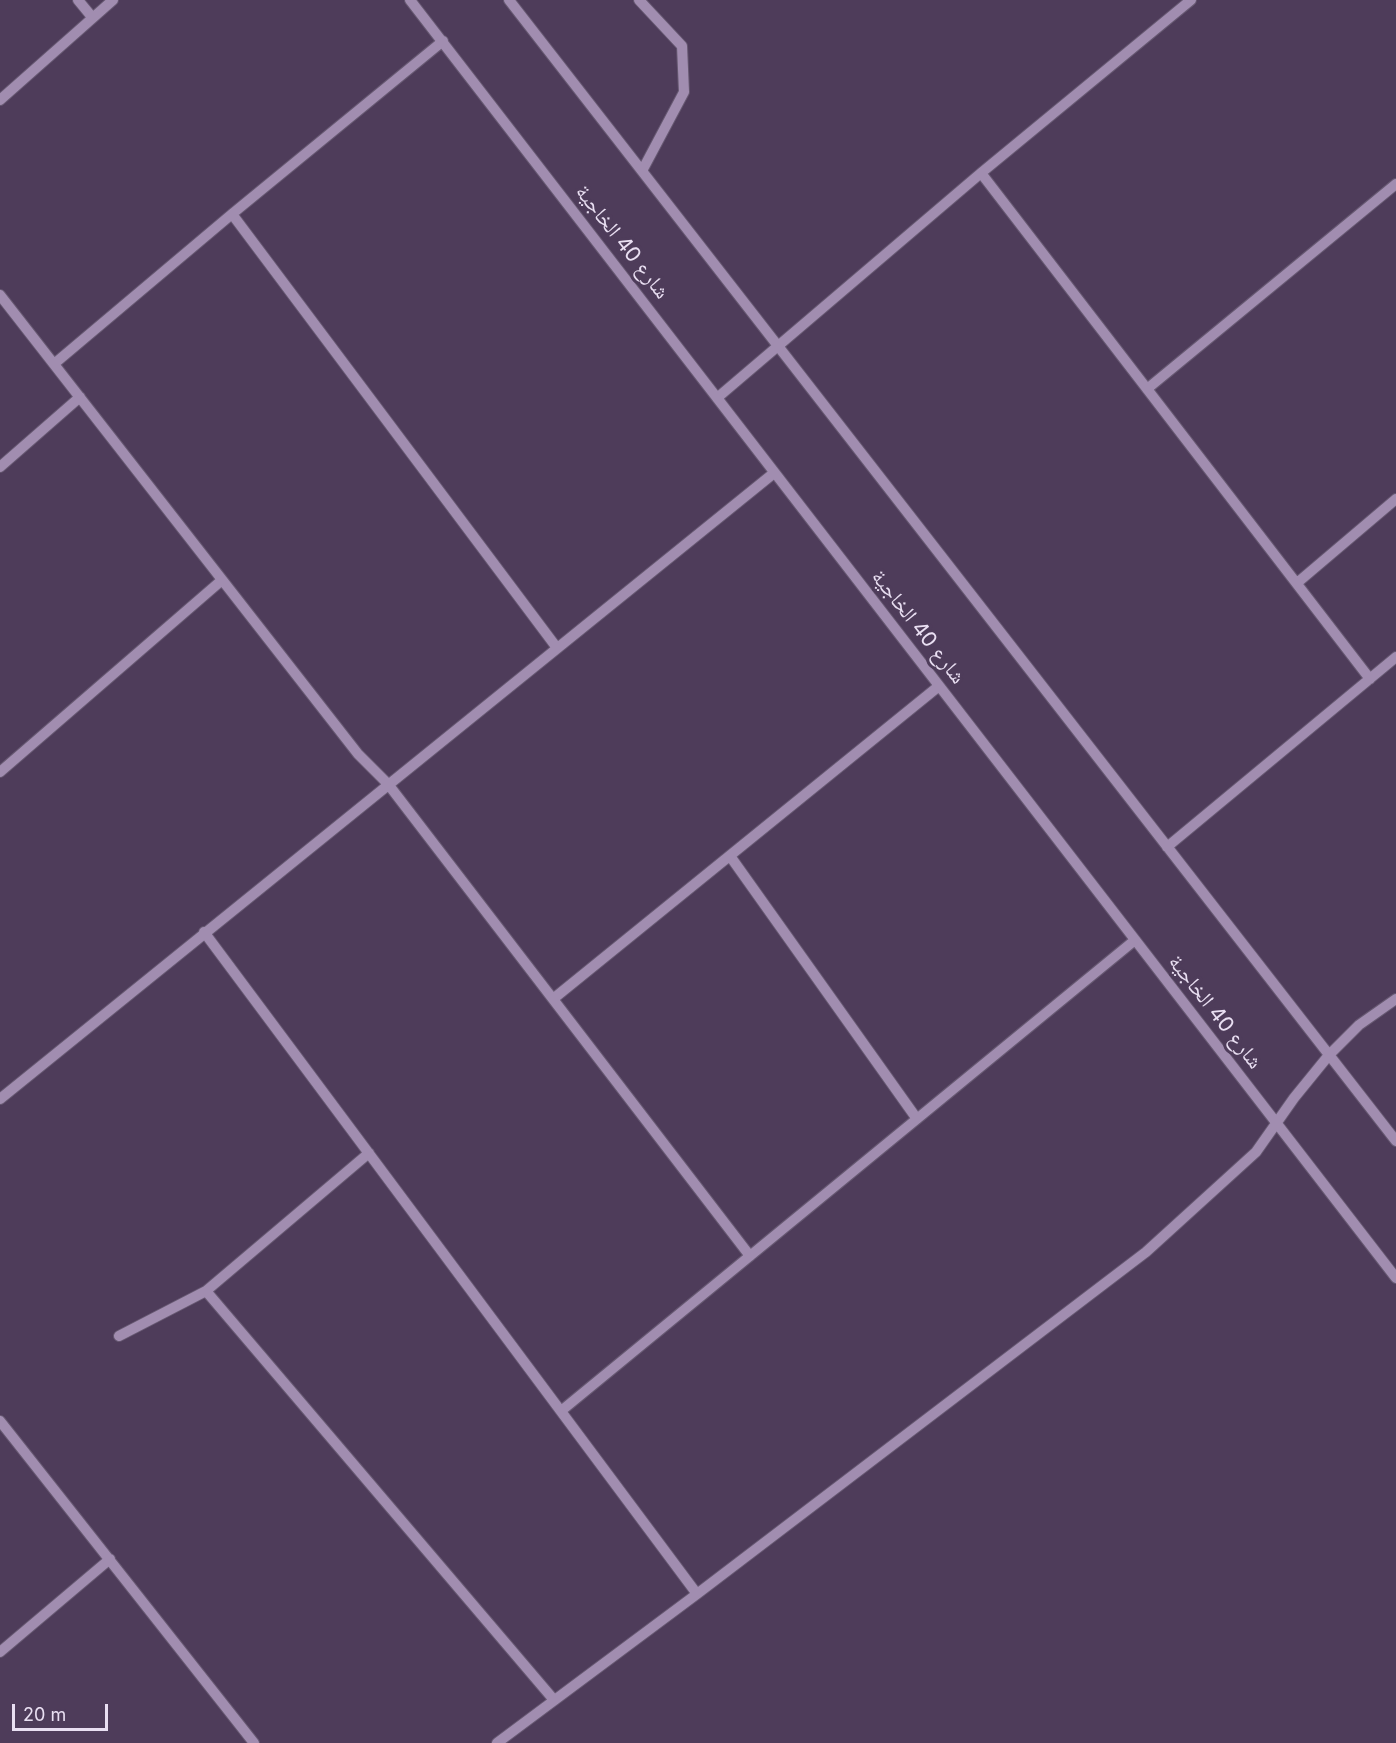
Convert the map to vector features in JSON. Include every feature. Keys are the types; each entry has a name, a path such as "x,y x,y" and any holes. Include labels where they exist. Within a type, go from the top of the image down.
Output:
{"street":[{"path":"78,0 92,17"},
{"path":"0,100 113,0"},
{"name":"شارع 40 الخاجية","path":"410,0 1396,1278"},
{"path":"508,0 1396,1141"},
{"path":"639,0 682,46 684,92 642,171"},
{"path":"717,398 780,347 981,173 1191,0"},
{"path":"54,364 443,41"},
{"path":"981,173 1370,679"},
{"path":"1147,388 1396,184"},
{"path":"232,214 557,648"},
{"path":"0,295 358,754 388,784 750,1256"},
{"path":"0,467 80,398"},
{"path":"0,1099 774,473"},
{"path":"1297,583 1396,499"},
{"path":"0,772 222,580"},
{"path":"1167,847 1396,657"},
{"path":"553,999 939,686"},
{"path":"730,856 917,1119"},
{"path":"204,932 697,1594"},
{"path":"561,1411 1135,940"},
{"path":"497,1743 697,1594 1146,1252 1256,1152 1329,1055 1359,1025 1396,999"},
{"path":"119,1336 206,1291 369,1154"},
{"path":"206,1291 555,1700"},
{"path":"0,1421 254,1743"},
{"path":"0,1652 110,1560"}]}
